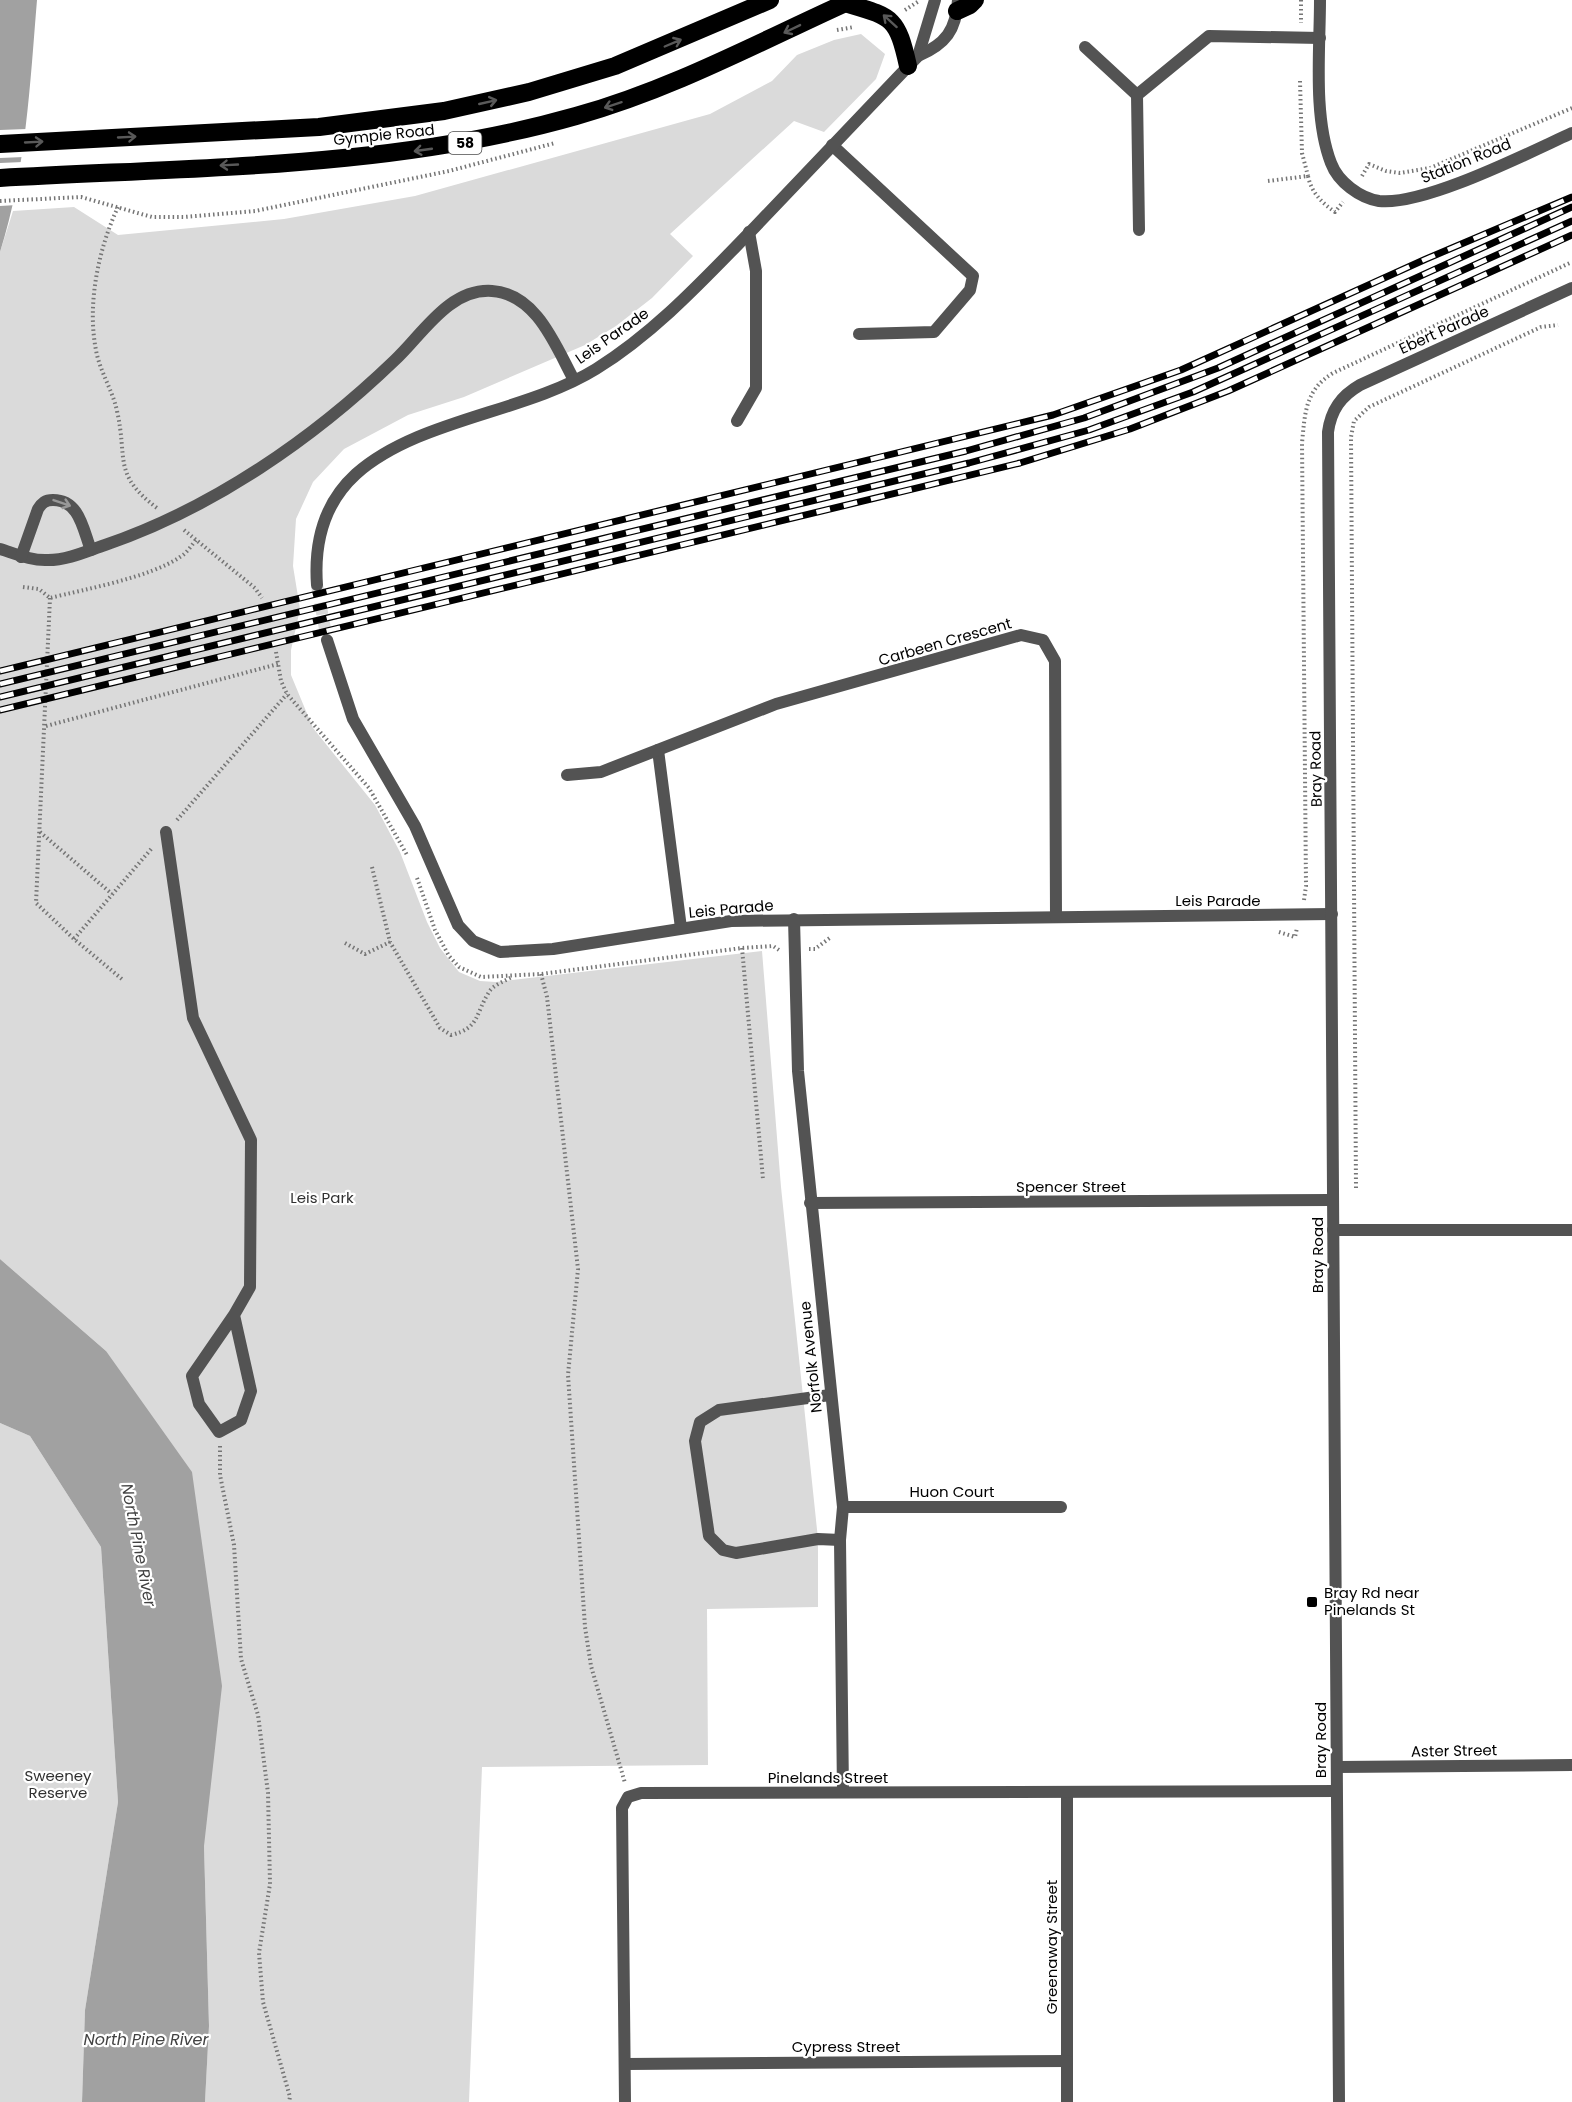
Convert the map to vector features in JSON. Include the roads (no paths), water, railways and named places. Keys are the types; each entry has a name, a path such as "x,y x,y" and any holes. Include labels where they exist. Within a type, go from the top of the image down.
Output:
{"highway":[{"name":"Gympie Road","path":"0,144 350,124 476,105 562,83 615,66 770,0"},
{"path":"958,6 975,0"},
{"name":"Gympie Road","path":"0,178 359,157 439,147 500,136 578,116 652,91 714,65 848,2"},
{"path":"848,2 881,14 893,22 913,61"}],"street":[{"name":"Leis Parade","path":"913,61 935,0"},
{"name":"Station Road","path":"1320,0 1321,106 1325,145 1331,165 1340,179 1353,190 1378,201 1411,198 1447,186 1572,133"},
{"name":"Leis Parade","path":"317,585 316,557 324,518 331,504 356,474 376,459 425,435 517,404 574,380 613,358 654,326 749,232 913,61 936,48 950,33 958,6"},
{"path":"1137,95 1209,36 1320,38"},
{"path":"1085,47 1137,95 1140,230"},
{"path":"832,146 973,276 970,290 934,332 859,334"},
{"path":"737,421 756,388 756,271 749,232"},
{"name":"Ebert Parade","path":"1335,408 1344,396 1360,385 1572,288"},
{"path":"0,549 21,556 51,560 91,550 141,533 196,506 272,459 346,403 395,360 444,310 465,297 482,291 500,292 526,306 540,319 574,380"},
{"name":"Bray Road","path":"1335,408 1327,441 1339,2102"},
{"path":"21,556 38,509 42,503 50,500 66,502 74,509 91,550"},
{"name":"Carbeen Crescent","path":"567,776 601,772 776,704 1021,635 1043,640 1055,661 1056,917"},
{"name":"Leis Parade","path":"327,640 353,719 419,834 458,926 473,941 500,952 516,953 731,921 1332,914"},
{"path":"658,750 681,928"},
{"path":"166,832 193,1018 251,1140 250,1287 234,1315 192,1376 199,1404 219,1432 241,1420 251,1390 234,1315"},
{"name":"Norfolk Avenue","path":"794,919 798,1071 843,1507 840,1540 843,1792"},
{"name":"Spencer Street","path":"810,1203 1332,1200"},
{"path":"1332,1230 1572,1230"},
{"path":"830,1395 719,1410 700,1422 695,1442 709,1536 723,1550 736,1553 818,1539 840,1540"},
{"name":"Huon Court","path":"843,1507 1061,1507"},
{"name":"Aster Street","path":"1337,1767 1572,1765"},
{"name":"Pinelands Street","path":"625,2064 622,1808 628,1797 640,1793 1336,1791"},
{"name":"Greenaway Street","path":"1067,1792 1067,2102"},
{"name":"Cypress Street","path":"625,2064 1067,2061"},
{"path":"625,2064 625,2102"}],"water":[{"path":"0,0 37,0 26,127 16,190 0,252"},
{"name":"North Pine River","path":"0,1259 106,1351 192,1472 222,1686 204,1846 209,2026 205,2102 82,2102 85,2010 118,1802 101,1547 30,1436 0,1423"}],"tunnel":[{"path":"317,585 327,640"}],"railway":[{"path":"0,671 1053,415 1181,370 1426,259 1572,197"},
{"path":"0,684 966,451 1084,418 1218,368 1572,207"},
{"path":"0,697 969,463 1089,430 1193,392 1572,221"},
{"path":"0,710 1020,463 1130,429 1228,391 1572,235"}],"place":[{"name":"Bray Rd near Pinelands St","path":"1312,1602"}],"park label":[{"name":"Leis Park","path":"322,1198"},
{"name":"Sweeney Reserve","path":"58,1784"}]}
